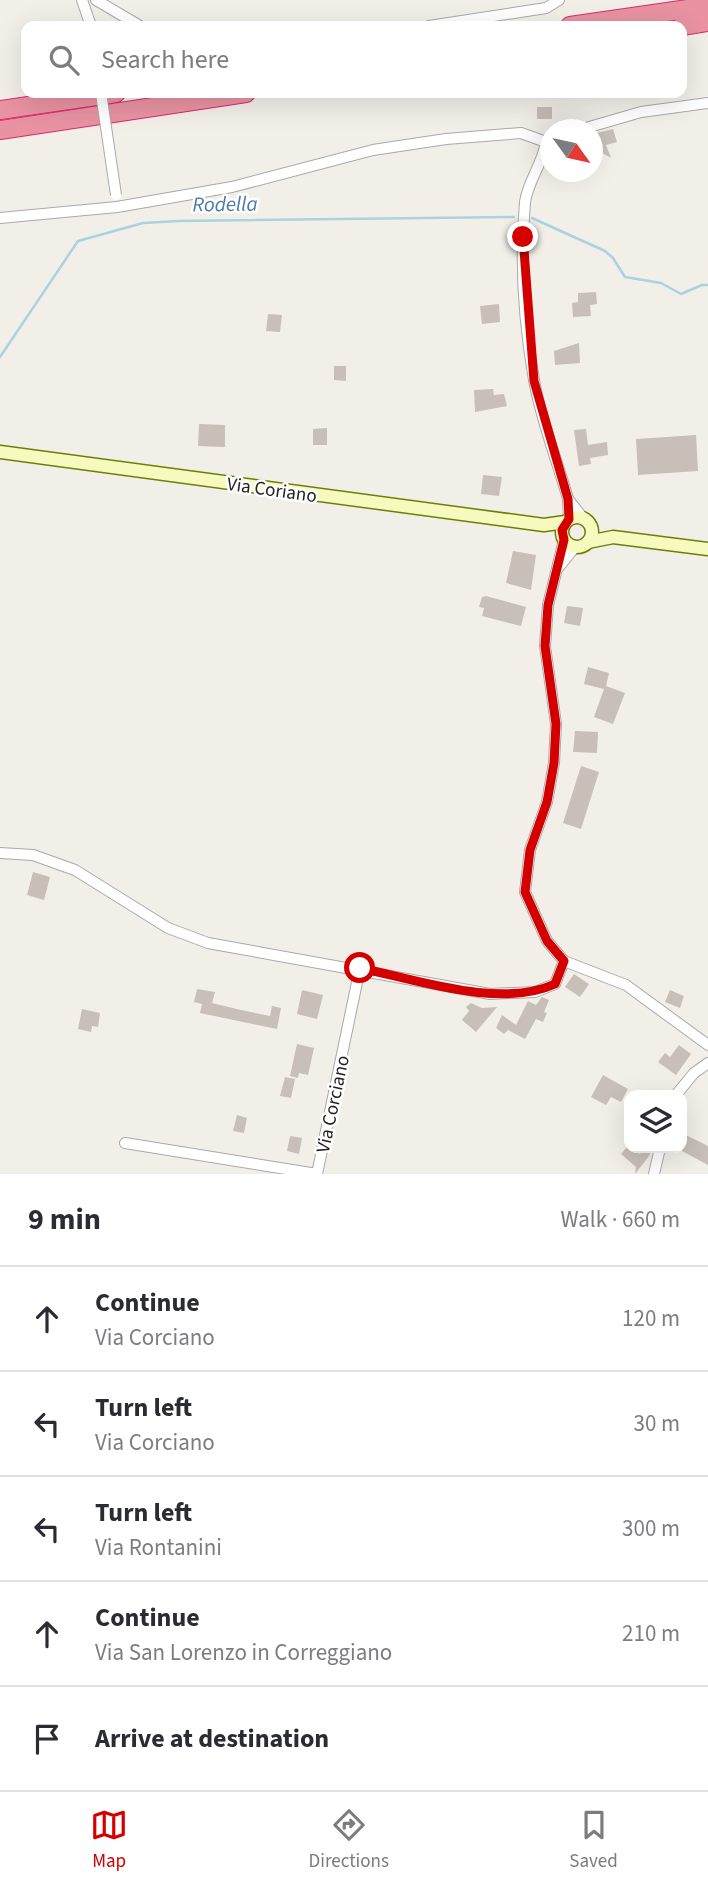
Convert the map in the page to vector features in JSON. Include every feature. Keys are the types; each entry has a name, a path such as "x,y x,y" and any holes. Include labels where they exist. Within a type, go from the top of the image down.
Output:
{"highway":[{"path":"604,21 708,6"},
{"path":"687,25 708,22"},
{"path":"0,110 82,98"},
{"path":"0,130 213,98"}],"main road":[{"name":"Via Coriano","path":"0,452 544,525 567,520"},
{"path":"613,537 587,521 567,520 563,537 575,547 613,537 708,549"},
{"path":"587,521 592,533 589,542"},
{"name":"Via Coriano","path":"544,525 563,537"}],"street":[{"path":"82,0 89,21"},
{"path":"96,0 132,21"},
{"path":"462,21 546,8 559,0"},
{"path":"102,98 117,207"},
{"path":"603,123 641,111 708,103"},
{"path":"0,218 117,207 232,187 373,150 521,132 540,138"},
{"path":"540,165 526,198 523,237 528,327 534,381 568,499 567,520"},
{"path":"568,499 587,521"},
{"path":"563,537 548,605 545,646 556,724 554,763 547,802 530,850 525,892 547,941 564,961 626,985 708,1045"},
{"path":"556,572 575,547"},
{"path":"0,853 33,855 75,870 167,928 208,943 360,968 489,994 536,992 555,984 564,961"},
{"name":"Via Corciano","path":"125,1143 317,1174 360,968"},
{"path":"680,1090 694,1073 708,1063"},
{"path":"654,1174 659,1153"}],"building":[{"path":"537,107 552,107 552,119 537,119"},
{"path":"613,129 617,142 606,145 611,158 603,153 603,131"},
{"path":"596,292 597,304 590,305 591,316 573,317 572,303 578,302 578,293"},
{"path":"499,304 500,322 482,324 480,306"},
{"path":"268,314 282,315 280,332 266,331"},
{"path":"579,343 580,363 555,365 554,351"},
{"path":"334,366 346,366 346,381 334,380"},
{"path":"493,389 494,395 504,394 507,406 475,412 474,390"},
{"path":"199,424 225,425 225,447 198,446"},
{"path":"327,428 327,445 313,445 313,429"},
{"path":"586,429 588,445 607,442 608,455 590,458 591,464 579,466 574,430"},
{"path":"696,435 698,471 638,475 636,439"},
{"path":"483,475 502,477 499,496 481,494"},
{"path":"513,551 536,555 531,590 506,583"},
{"path":"482,597 526,607 521,626 482,616 484,608 479,607"},
{"path":"567,606 583,608 580,626 564,623"},
{"path":"588,667 609,673 606,686 625,693 613,724 594,717 604,689 584,684"},
{"path":"575,731 598,732 597,753 573,752"},
{"path":"581,766 599,772 581,829 563,823"},
{"path":"33,872 50,877 44,900 27,895"},
{"path":"574,974 589,984 580,997 565,987"},
{"path":"197,989 215,992 212,1003 241,1010 270,1016 272,1006 281,1008 277,1029 200,1013 202,1004 194,1002"},
{"path":"302,990 323,995 317,1019 297,1014"},
{"path":"670,990 684,996 680,1008 665,1002"},
{"path":"542,997 549,1000 544,1012 547,1013 543,1022 536,1019 525,1039 508,1030 504,1034 496,1028 502,1015 516,1025 528,1001 536,1005"},
{"path":"471,1003 482,1008 497,1007 476,1032 462,1020 469,1011 466,1007"},
{"path":"82,1009 100,1013 98,1027 92,1026 91,1032 78,1029"},
{"path":"297,1044 314,1048 308,1075 299,1073 298,1078 290,1076"},
{"path":"679,1045 691,1054 676,1075 658,1062 665,1053 670,1057"},
{"path":"603,1075 628,1089 624,1090 621,1102 611,1097 606,1105 591,1097"},
{"path":"285,1077 295,1079 291,1098 280,1096"},
{"path":"237,1115 247,1118 244,1133 233,1131"},
{"path":"290,1136 302,1138 299,1154 287,1151"},
{"path":"687,1136 708,1146 708,1165 686,1153"},
{"path":"624,1150 624,1153 650,1153 635,1174 636,1167 621,1154"}],"waterway":[{"name":"Rodella","path":"0,357 78,241 143,223 514,217"},
{"name":"Rodella","path":"532,218 605,251 625,277 661,283 681,294 708,285"}],"route":[{"path":"360,968 489,994 536,992 555,984 564,961 547,941 533,916 525,892 530,850 547,802 554,763 556,724 545,646 548,605 564,540 562,530 569,519 568,499 534,381 523,237"}]}
